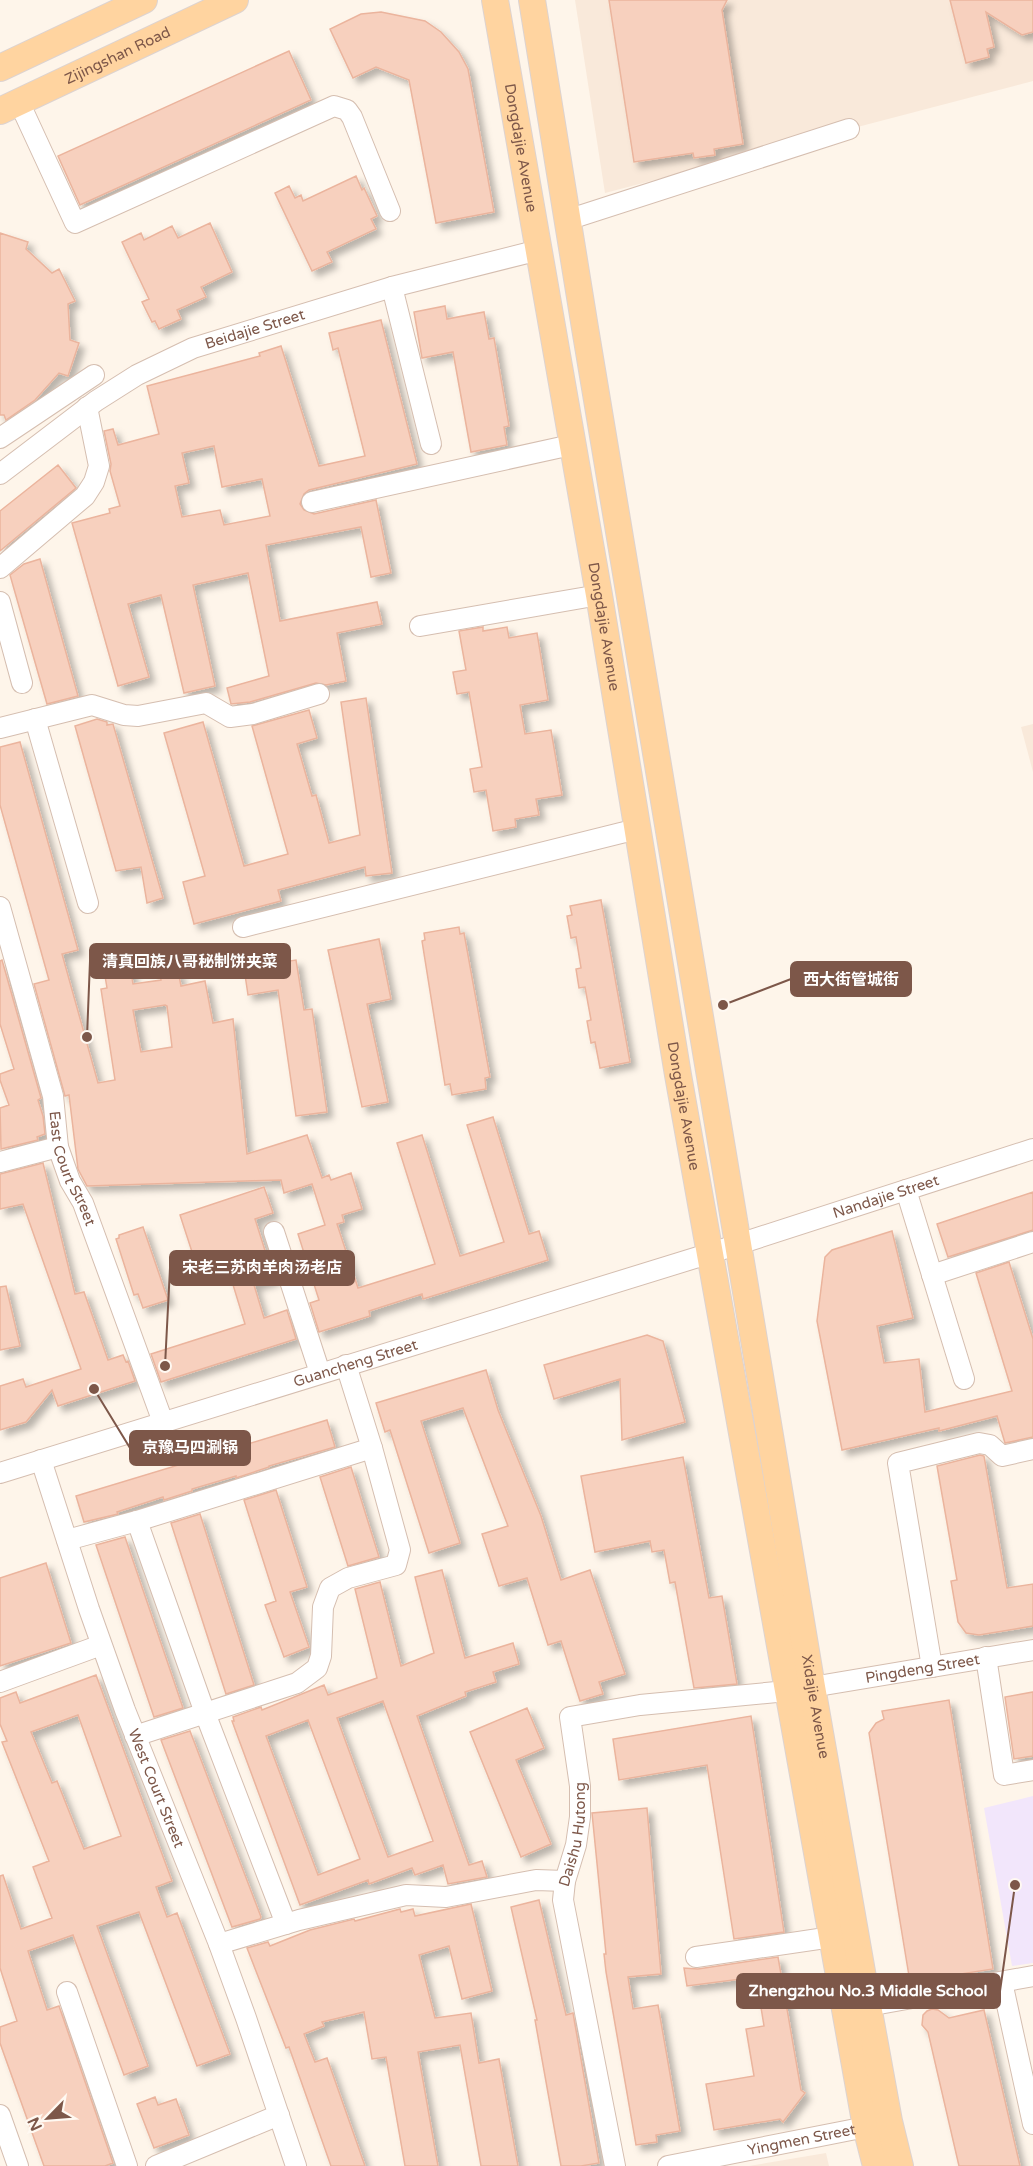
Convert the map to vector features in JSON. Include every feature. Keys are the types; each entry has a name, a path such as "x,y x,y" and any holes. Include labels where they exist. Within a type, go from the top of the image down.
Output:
{"main road":[{"path":"0,68 144,0"},
{"name":"Zijingshan Road","path":"9,107 235,0"},
{"name":"Dongdajie Avenue","path":"495,0 599,595 678,1075 711,1253"},
{"name":"Dongdajie Avenue","path":"532,0 738,1244"},
{"name":"Xidajie Avenue","path":"738,1244 868,2006 889,2121 900,2166"},
{"name":"Xidajie Avenue","path":"711,1253 787,1691 866,2127 876,2166"}],"street":[{"path":"9,107 75,223 334,106 347,110 352,117 390,211"},
{"path":"567,219 849,129"},
{"name":"Beidajie Street","path":"0,474 87,407 137,375 193,348 392,287 539,250"},
{"path":"392,287 431,444"},
{"path":"0,438 94,375"},
{"path":"0,568 85,496 94,482 99,466 87,407"},
{"path":"312,501 571,445"},
{"path":"420,626 599,595"},
{"path":"0,602 22,682"},
{"path":"0,728 92,705 124,715 138,716 206,703 230,717 253,714 319,694"},
{"path":"35,719 87,903"},
{"path":"243,927 637,829"},
{"name":"East Court Street","path":"0,907 52,1096 58,1147 70,1181 83,1203 163,1422"},
{"path":"0,1162 58,1147"},
{"name":"Nandajie Street","path":"711,1253 1033,1149"},
{"path":"906,1190 964,1379"},
{"path":"274,1232 320,1373"},
{"path":"932,1275 1033,1242"},
{"name":"Guancheng Street","path":"0,1473 711,1253"},
{"path":"135,1736 297,1683 317,1668 321,1656 323,1607 330,1588 348,1578 396,1565 400,1550 346,1365"},
{"path":"932,1667 898,1463 979,1443 990,1445 1002,1456 1033,1449"},
{"path":"67,1540 138,1521 372,1448"},
{"name":"West Court Street","path":"41,1460 102,1645 135,1736 219,1944 296,2166"},
{"path":"138,1521 205,1713 286,1924"},
{"path":"0,1682 102,1645"},
{"name":"Pingdeng Street","path":"812,1687 1033,1650"},
{"path":"986,1658 1004,1775 1033,1770"},
{"name":"Daishu Hutong","path":"615,2166 563,1900 565,1881 576,1845 580,1817 580,1785 570,1717 640,1705 787,1691"},
{"path":"219,1944 286,1924 405,1895 446,1897 536,1880 565,1881"},
{"path":"696,1957 832,1937"},
{"path":"868,2006 1033,1976"},
{"path":"1002,1982 1033,2124"},
{"path":"67,1992 127,2166"},
{"path":"0,2115 18,2166"},
{"path":"156,2166 279,2115"},
{"name":"Yingmen Street","path":"668,2166 866,2127"}],"shaded area":[{"path":"575,0 1033,0 1033,81 605,193"},
{"path":"1033,724 1033,772 1021,727"},
{"path":"1033,1796 1033,1963 1012,1966 984,1808"},
{"path":"826,2153 829,2166 749,2166"}],"building":[{"path":"609,0 727,0 722,10 743,144 714,149 715,155 694,158 693,153 634,162"},
{"path":"950,0 1033,0 1033,32 1022,35 986,12 994,47 987,49 989,57 966,63"},
{"path":"381,12 425,21 441,32 459,52 468,69 494,212 436,223 409,80 376,67 353,78 330,29 361,14"},
{"path":"289,51 311,100 80,205 58,156"},
{"path":"356,176 377,216 371,219 376,229 327,252 332,262 312,271 275,193 289,186 295,198 301,195 303,201"},
{"path":"210,223 232,272 201,287 206,297 177,310 181,319 159,329 155,321 152,322 142,302 149,299 122,242 141,233 144,240 172,226 178,238"},
{"path":"0,233 28,242 26,249 52,273 59,269 75,301 68,304 70,340 79,343 68,376 59,373 35,400 6,420 4,415 0,415"},
{"path":"445,306 447,319 484,312 489,339 494,338 509,426 504,427 507,445 471,452 453,352 422,358 414,312"},
{"path":"381,320 417,464 309,490 304,494 300,504 304,510 314,514 376,500 391,573 371,577 361,527 266,545 280,621 377,602 382,624 337,633 346,681 326,685 316,683 250,702 231,704 227,688 269,676 248,573 193,585 215,686 184,693 161,595 128,604 149,677 118,686 72,523 110,513 109,509 120,506 110,471 111,464 104,431 113,429 118,445 159,434 147,386 260,356 259,353 281,346 319,466 365,456 338,348 333,350 329,333","holes":["214,446 222,487 262,479 270,516 224,525 220,510 182,517 175,486 189,483 182,453"]},
{"path":"58,465 76,488 0,551 0,511"},
{"path":"40,559 78,696 47,704 10,575 24,564"},
{"path":"483,627 483,631 507,627 509,638 537,633 548,700 520,705 525,734 551,730 562,795 536,799 539,815 515,819 516,827 493,831 486,790 474,792 470,769 482,767 469,692 457,694 453,672 466,670 459,631"},
{"path":"366,698 392,873 366,876 365,867 278,890 281,901 194,924 183,882 205,876 164,733 203,722 244,866 288,854 252,726 309,710 317,738 297,744 312,796 316,795 329,843 360,835 341,702"},
{"path":"97,719 107,722 107,725 113,724 163,898 147,903 141,867 116,871 75,726"},
{"path":"20,742 78,950 62,954 98,1083 115,1080 101,989 107,988 104,970 130,966 133,984 161,980 160,974 178,971 181,986 205,981 213,1023 233,1019 247,1154 307,1135 322,1178 329,1175 331,1180 351,1173 362,1209 342,1215 344,1222 337,1224 358,1288 435,1264 397,1143 422,1135 460,1256 504,1242 467,1125 493,1117 529,1234 539,1231 548,1260 423,1299 422,1294 369,1311 370,1316 319,1332 310,1303 319,1300 298,1234 325,1225 312,1184 284,1193 281,1180 87,1186 78,1169 69,1095 65,1096 34,984 49,980 0,805 0,747","holes":["167,1006 172,1047 141,1052 133,1010"]},
{"path":"601,900 630,1062 600,1068 595,1042 591,1043 587,1021 591,1020 585,987 579,988 576,969 581,968 576,937 571,938 567,916 572,915 570,906"},
{"path":"459,927 460,934 464,933 490,1077 485,1078 486,1089 452,1095 450,1084 445,1085 422,941 425,940 424,933"},
{"path":"379,939 391,999 367,1004 388,1102 362,1107 328,950"},
{"path":"2,960 41,1098 38,1100 45,1134 37,1137 38,1140 1,1149 0,1108 9,1105 0,1074 14,1069 0,1024 0,961"},
{"path":"296,960 304,1010 312,1009 327,1112 296,1116 278,990 248,995 244,968"},
{"path":"43,1163 75,1294 84,1292 108,1360 123,1355 126,1362 128,1361 135,1381 58,1406 52,1390 26,1422 0,1430 0,1386 23,1379 26,1387 81,1369 23,1204 0,1209 0,1174"},
{"path":"264,1187 273,1213 255,1219 274,1279 254,1285 264,1318 287,1310 296,1339 161,1382 151,1354 245,1324 223,1252 195,1261 180,1215"},
{"path":"1033,1192 1033,1230 948,1257 937,1224"},
{"path":"143,1227 168,1300 143,1308 138,1294 134,1295 116,1239 119,1235"},
{"path":"892,1231 913,1318 877,1326 884,1363 919,1359 925,1412 1012,1391 976,1273 1009,1262 1033,1339 1033,1437 1005,1443 997,1416 939,1431 939,1428 842,1450 817,1321 825,1257 832,1250"},
{"path":"6,1286 20,1346 0,1350 0,1287"},
{"path":"647,1335 663,1341 685,1422 622,1440 620,1379 554,1399 544,1365"},
{"path":"486,1370 498,1410 541,1516 561,1580 590,1570 625,1674 599,1682 603,1694 580,1701 561,1641 548,1645 527,1578 499,1586 482,1534 508,1526 463,1408 421,1421 460,1543 429,1553 390,1430 385,1432 376,1403"},
{"path":"327,1420 335,1447 236,1478 236,1476 192,1489 192,1491 164,1500 163,1497 117,1512 118,1514 84,1522 76,1496"},
{"path":"980,1455 984,1456 1007,1588 1033,1584 1033,1626 979,1635 966,1633 958,1622 951,1581 957,1580 937,1466"},
{"path":"683,1457 709,1598 722,1596 737,1684 694,1688 675,1582 670,1583 664,1550 652,1552 650,1541 595,1552 581,1476"},
{"path":"351,1467 379,1557 348,1566 320,1477"},
{"path":"276,1490 307,1587 290,1592 309,1647 284,1657 265,1605 276,1601 244,1500"},
{"path":"200,1514 254,1685 226,1694 171,1523"},
{"path":"125,1537 183,1708 154,1717 96,1545"},
{"path":"46,1563 71,1643 0,1666 0,1578"},
{"path":"442,1570 465,1658 513,1643 519,1664 493,1672 496,1682 465,1692 466,1696 417,1716 469,1865 482,1861 487,1877 448,1884 443,1865 415,1875 412,1868 369,1884 368,1880 300,1905 232,1721 234,1721 233,1717 261,1707 262,1710 324,1685 328,1695 377,1678 355,1589 380,1582 401,1666 434,1653 415,1577","holes":["383,1701 433,1841 388,1857 337,1718","308,1720 360,1859 318,1875 266,1736"]},
{"path":"96,1675 172,1881 156,1887 167,1917 177,1913 230,2054 197,2066 139,1912 97,1926 148,2066 124,2075 73,1935 28,1951 47,2010 59,2006 113,2163 105,2166 44,2166 0,2043 0,2027 17,2021 0,1968 0,1876 3,1875 21,1929 52,1918 33,1867 49,1861 2,1742 7,1741 0,1724 0,1698 16,1692 20,1703","holes":["78,1715 121,1836 84,1849 57,1781 52,1783 31,1732"]},
{"path":"1033,1692 1033,1756 1014,1759 1005,1697"},
{"path":"949,1700 993,1969 910,1982 869,1733 876,1723 884,1719 882,1711"},
{"path":"527,1708 544,1748 516,1760 551,1844 521,1857 470,1732"},
{"path":"751,1716 784,1932 734,1939 707,1765 619,1780 613,1739"},
{"path":"190,1731 260,1919 232,1927 161,1740"},
{"path":"647,1808 661,1974 628,1977 633,2009 658,2005 680,2131 656,2135 657,2142 636,2145 606,1972 592,1813"},
{"path":"539,1900 566,2015 573,2013 599,2163 561,2166 535,2020 537,2020 511,1907"},
{"path":"471,1904 492,1991 462,1999 449,1946 419,1955 435,2018 471,2013 479,2063 499,2059 518,2166 481,2166 460,2045 418,2052 438,2166 405,2166 386,2057 372,2059 364,2012 322,2022 324,2026 304,2034 315,2062 327,2058 365,2166 331,2166 289,2047 286,2048 247,1948 268,1942 270,1946 310,1930 400,1909 401,1912 413,1909 415,1916"},
{"path":"778,1957 801,2090 805,2093 783,2122 780,2119 714,2130 706,2084 754,2076 746,2029 764,2026 756,1977 687,1986 684,1968 698,1969"},
{"path":"932,2009 938,2010 949,2018 984,2010 1020,2166 959,2166 928,2032 922,2025 923,2015"},
{"path":"155,2097 158,2105 176,2099 189,2135 154,2148 137,2104"}],"place":[{"name":"西大街管城街","path":"723,1005"},
{"name":"清真回族八哥秘制饼夹菜","path":"87,1037"},
{"name":"宋老三苏肉羊肉汤老店","path":"165,1366"},
{"name":"京豫马四涮锅","path":"94,1389"},
{"name":"Zhengzhou No.3 Middle School","path":"1015,1885"}]}
